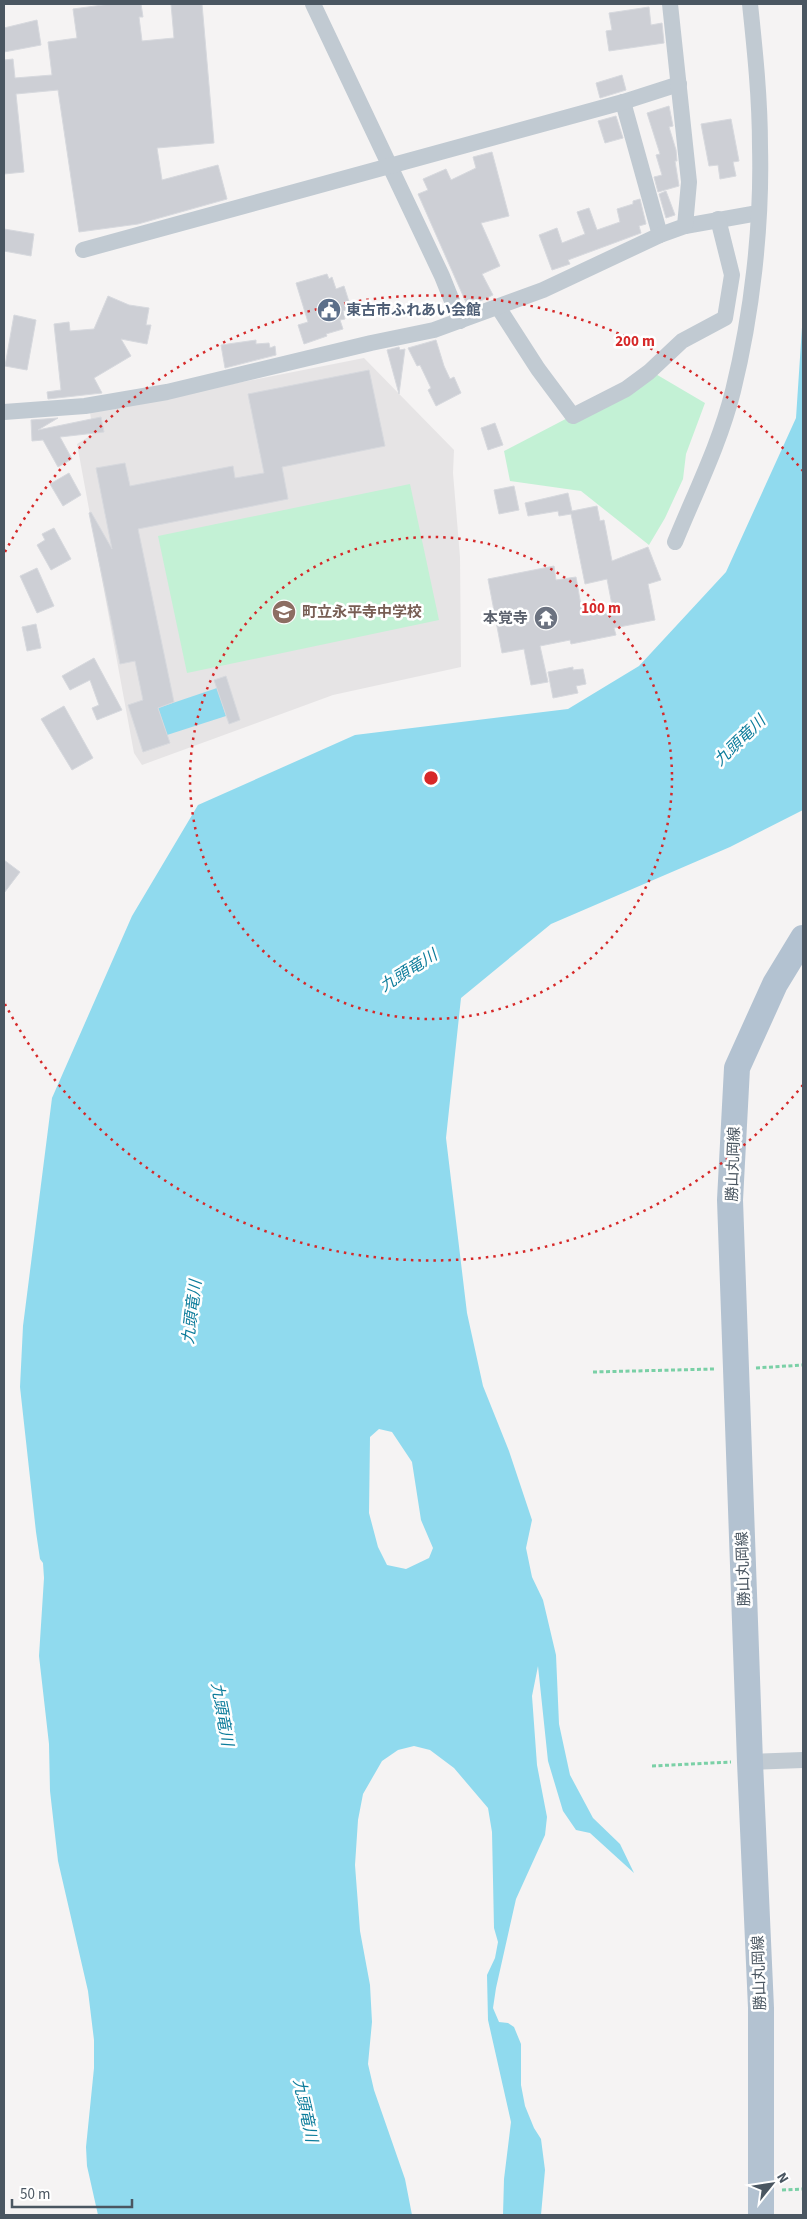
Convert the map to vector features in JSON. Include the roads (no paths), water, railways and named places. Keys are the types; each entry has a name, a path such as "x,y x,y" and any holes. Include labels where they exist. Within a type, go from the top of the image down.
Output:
{"main road":[{"name":"勝山丸岡線","path":"761,2215 761,2008 750,1762 730,1200 737,1068 775,984 803,938"}],"street":[{"path":"313,4 442,276 460,321"},
{"path":"670,4 689,182 685,226"},
{"path":"675,542 717,439 733,393 746,333 758,213 760,148 757,72 750,4"},
{"path":"83,250 623,102 679,84"},
{"path":"623,102 660,235"},
{"path":"4,412 85,406 167,392 371,343 434,330 543,290 660,235 685,226 758,213"},
{"path":"498,307 538,368 573,416 626,389 649,372 682,341 725,318 732,275 718,219"},
{"path":"750,1762 803,1760"}],"water":[{"name":"九頭竜川","path":"803,312 803,810 730,847 551,924 461,998 446,1138 467,1313 483,1386 509,1451 532,1520 526,1548 532,1577 543,1600 556,1655 559,1724 570,1775 593,1818 620,1844 634,1873 590,1833 576,1830 563,1811 548,1761 538,1666 532,1696 537,1765 547,1817 545,1835 516,1899 493,2008 499,2022 508,2023 514,2027 521,2044 521,2085 525,2106 541,2139 545,2170 541,2215 503,2215 504,2179 511,2122 488,2020 487,1975 495,1958 498,1942 494,1928 492,1832 488,1808 454,1768 430,1750 414,1746 398,1750 382,1761 363,1794 358,1820 355,1865 360,1931 370,1985 372,2022 368,2064 374,2090 405,2179 412,2215 98,2215 87,2166 86,2147 94,2068 94,2040 88,1991 58,1861 50,1791 49,1744 39,1656 44,1578 43,1563 40,1559 36,1532 20,1387 23,1326 52,1098 132,916 198,805 355,735 568,709 639,666 726,572 796,418","holes":["379,1429 392,1432 412,1462 421,1520 433,1548 429,1558 406,1569 387,1565 378,1547 369,1513 370,1437"]},
{"path":"217,688 226,716 167,735 158,708"}],"place":[{"name":"東古市ふれあい会館","path":"329,310"},
{"name":"町立永平寺中学校","path":"284,612"},
{"name":"本覚寺","path":"546,618"}]}
